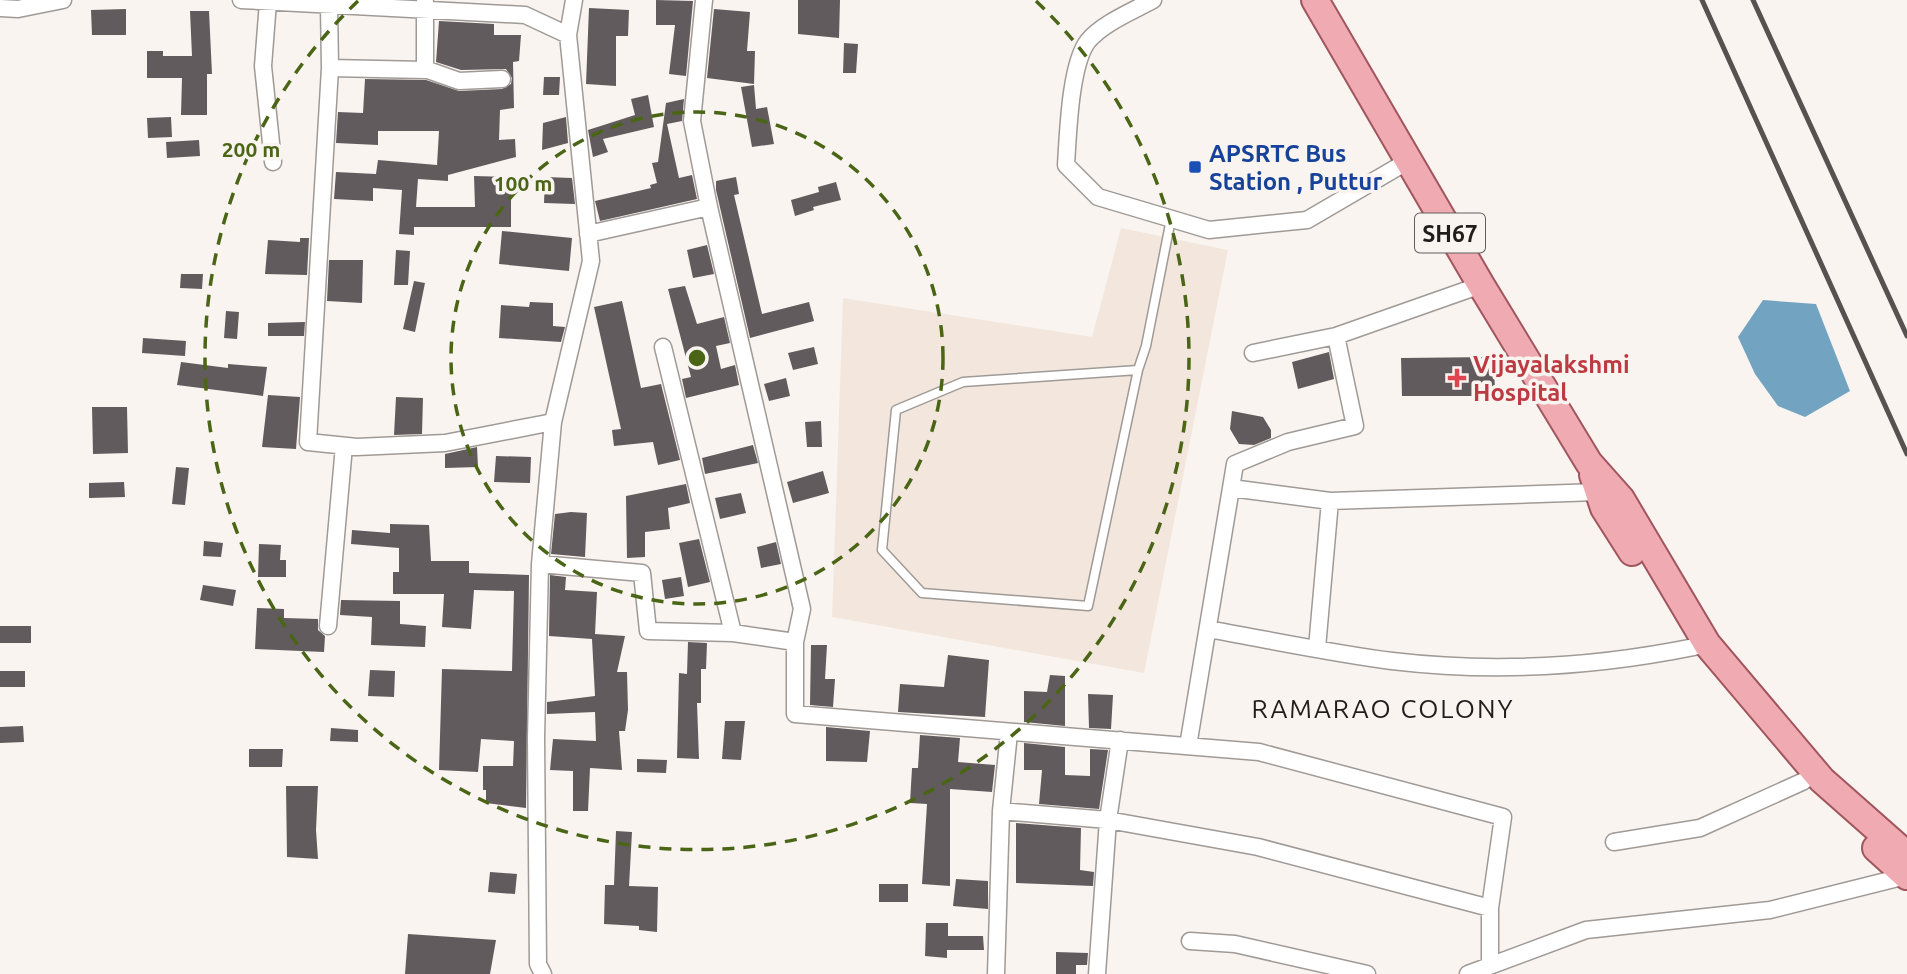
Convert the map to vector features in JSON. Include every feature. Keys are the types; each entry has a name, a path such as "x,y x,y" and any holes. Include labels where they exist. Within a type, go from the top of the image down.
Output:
{"main road":[{"name":"SH67","path":"1317,1 1480,285 1589,463 1707,644 1822,780 1907,869"},
{"name":"SH67","path":"1610,496 1604,508 1694,647 1804,781 1907,869"}],"street":[{"path":"0,8 18,9 63,0"},
{"path":"241,0 329,6 425,5 525,15 568,35"},
{"path":"543,974 538,964 536,765 540,564 553,422 591,261 568,35 574,0"},
{"path":"704,0 692,121 802,610 795,642 795,714 1259,752 1503,817 1490,908 1490,964"},
{"path":"1153,0 1116,20 1087,42 1074,77 1066,165 1098,197 1209,230 1307,220 1408,160"},
{"path":"268,2 263,66 273,162"},
{"path":"425,5 425,69"},
{"path":"329,6 330,68 308,442 344,446 445,443 553,422"},
{"path":"330,68 425,69 459,81 502,79"},
{"path":"588,234 709,206"},
{"path":"1253,353 1336,336 1480,285"},
{"path":"1188,746 1236,464 1288,442 1355,426 1336,336"},
{"path":"663,347 733,633"},
{"path":"328,625 344,446"},
{"path":"1231,488 1330,501 1610,496"},
{"path":"1317,648 1330,501"},
{"path":"540,564 642,573 648,631 733,633 795,642"},
{"path":"1208,629 1392,661 1509,668 1626,661 1694,647"},
{"path":"996,974 1002,811 1009,733"},
{"path":"1097,974 1108,820 1120,740"},
{"path":"1614,842 1700,828 1804,781"},
{"path":"1002,811 1108,820 1258,847 1490,908"},
{"path":"1468,974 1586,930 1770,910 1907,869"},
{"path":"1190,941 1236,944 1367,974"}],"lane":[{"path":"1138,370 963,382 897,410 882,550 922,593 1088,607 1138,370 1146,346 1171,219"}],"shaded area":[{"path":"1121,228 1228,250 1144,673 832,617 843,298 1092,337"}],"water":[{"path":"1763,300 1816,304 1850,391 1805,417 1778,406 1755,374 1738,337"}],"building":[{"path":"656,0 693,1 686,76 669,74 675,25 656,25"},
{"path":"798,0 840,0 839,38 798,34"},
{"path":"589,8 629,10 628,36 616,36 616,86 586,84"},
{"path":"126,9 126,35 92,35 91,10"},
{"path":"714,9 750,12 747,51 755,51 754,84 707,78"},
{"path":"190,11 209,11 212,74 207,74 207,115 181,115 182,78 147,78 147,51 163,51 163,56 192,56"},
{"path":"439,21 494,24 494,35 521,35 519,61 513,62 514,108 500,110 499,140 515,139 516,157 448,175 448,181 418,179 416,207 475,207 474,176 511,177 511,227 414,227 414,235 399,234 402,190 373,188 373,201 334,199 336,172 376,174 378,160 437,165 439,131 378,131 378,145 336,143 338,112 363,113 365,79 426,80 459,91 502,89 511,84 512,78 506,69 461,70 436,62"},
{"path":"844,43 858,44 856,73 843,73"},
{"path":"544,77 560,77 559,95 543,95"},
{"path":"754,85 756,109 767,107 774,144 752,147 741,87"},
{"path":"648,95 654,127 603,139 608,152 593,157 588,130 635,115 631,99"},
{"path":"684,99 682,121 667,124 679,178 692,175 697,199 600,221 595,201 651,188 650,185 657,183 652,163 658,162 666,103"},
{"path":"171,117 172,137 148,138 147,118"},
{"path":"566,117 568,143 542,150 543,123"},
{"path":"199,140 200,156 167,158 166,142"},
{"path":"545,177 572,178 575,204 544,203"},
{"path":"736,177 739,194 734,195 762,314 809,302 814,321 750,338 716,190 716,181"},
{"path":"836,182 841,200 813,207 814,210 795,216 791,200 819,192 818,187"},
{"path":"502,231 572,238 569,271 499,264"},
{"path":"300,238 309,238 307,275 265,274 268,240 300,242"},
{"path":"707,245 714,274 693,278 687,250"},
{"path":"396,250 410,251 408,285 394,285"},
{"path":"329,260 363,260 362,303 327,301"},
{"path":"181,274 203,274 202,289 180,288"},
{"path":"414,281 425,283 415,332 403,329"},
{"path":"685,286 697,324 724,317 730,343 716,346 721,369 735,365 739,385 686,398 682,379 691,377 668,289"},
{"path":"622,301 641,388 661,384 680,460 658,465 653,442 614,446 612,430 621,429 594,307"},
{"path":"530,302 553,303 553,326 565,327 561,342 499,338 501,305 529,307"},
{"path":"226,311 239,312 237,339 224,338"},
{"path":"305,322 304,336 268,336 268,323"},
{"path":"143,338 186,341 185,356 142,353"},
{"path":"814,347 818,364 793,370 788,353"},
{"path":"1329,352 1334,379 1298,389 1292,362"},
{"path":"1494,357 1495,396 1402,396 1401,358"},
{"path":"181,362 228,368 228,364 267,367 263,396 177,385"},
{"path":"786,378 790,396 769,401 764,384"},
{"path":"268,395 300,397 296,449 262,447"},
{"path":"396,397 423,398 422,434 394,435"},
{"path":"92,407 127,407 128,453 93,454"},
{"path":"1232,411 1263,417 1271,430 1271,438 1254,445 1239,444 1230,429"},
{"path":"821,421 822,447 807,447 805,422"},
{"path":"753,445 758,463 705,474 702,458"},
{"path":"477,447 478,467 445,468 445,454"},
{"path":"496,456 531,457 530,483 494,482"},
{"path":"176,467 189,468 185,505 172,504"},
{"path":"823,471 829,493 793,503 787,482"},
{"path":"124,482 125,497 89,498 89,483"},
{"path":"686,484 690,503 668,508 670,529 645,532 645,557 627,558 626,496"},
{"path":"741,493 746,513 720,519 715,498"},
{"path":"587,513 585,557 551,554 555,514"},
{"path":"390,524 429,525 431,561 469,561 469,573 529,575 526,808 486,803 486,790 483,790 483,766 513,766 514,741 481,739 478,772 439,770 442,669 512,671 514,591 474,590 471,629 442,627 444,594 393,594 393,572 399,572 399,548 351,544 352,530 390,533"},
{"path":"699,539 710,582 688,587 679,543"},
{"path":"204,541 223,543 221,557 203,556"},
{"path":"776,542 781,564 761,568 757,547"},
{"path":"259,544 281,545 280,560 286,560 286,577 258,577"},
{"path":"550,575 566,577 565,590 597,592 595,634 625,636 617,672 627,672 628,710 625,731 619,731 622,770 590,768 588,811 573,811 573,771 550,770 553,739 596,741 595,712 547,714 547,702 595,696 592,639 549,636"},
{"path":"681,577 684,596 665,599 662,580"},
{"path":"203,585 236,590 233,606 200,600"},
{"path":"341,600 400,601 400,624 426,626 425,647 371,645 372,617 340,615"},
{"path":"257,608 284,609 284,618 318,619 318,630 325,636 324,652 255,649"},
{"path":"0,626 31,626 31,643 0,643"},
{"path":"688,642 707,643 706,669 701,669 701,703 697,703 699,759 677,758 679,673 687,674"},
{"path":"811,645 827,645 825,679 835,679 833,707 810,705"},
{"path":"948,655 989,660 985,717 898,712 900,684 944,687"},
{"path":"370,670 395,671 394,697 368,696"},
{"path":"0,671 25,671 25,687 0,687"},
{"path":"1050,675 1065,676 1065,726 1024,722 1024,691 1047,692"},
{"path":"1088,694 1113,695 1111,729 1089,728"},
{"path":"725,721 745,721 741,760 722,759"},
{"path":"23,726 24,742 0,743 0,727"},
{"path":"826,727 870,731 867,762 826,761"},
{"path":"331,728 358,730 358,742 330,741"},
{"path":"920,735 960,738 958,762 995,765 992,792 950,789 950,886 922,884 927,804 910,803 912,768 918,768"},
{"path":"1024,743 1065,747 1065,775 1090,776 1090,749 1108,750 1099,809 1039,804 1042,770 1024,770"},
{"path":"249,749 283,749 282,767 249,767"},
{"path":"637,759 667,760 666,773 637,772"},
{"path":"286,786 318,786 318,859 287,857"},
{"path":"1016,823 1081,828 1080,870 1094,872 1093,886 1016,883"},
{"path":"616,831 632,832 629,886 658,887 657,932 639,930 639,926 604,924 605,885 614,885"},
{"path":"490,872 517,874 515,894 488,892"},
{"path":"956,879 988,881 988,909 953,906"},
{"path":"879,884 908,884 908,902 879,902"},
{"path":"926,923 948,923 948,936 983,936 984,950 947,950 947,958 925,956"},
{"path":"408,934 496,940 490,974 405,974"},
{"path":"1056,952 1088,953 1087,965 1076,965 1076,974 1056,974"}],"railway":[{"path":"1702,0 1907,454"},
{"path":"1753,0 1907,336"}],"place":[{"name":"APSRTC Bus Station , Puttur","path":"1195,167"},
{"name":"Vijayalakshmi Hospital","path":"1457,378"}],"district":[{"name":"RAMARAO COLONY","path":"1383,708"}]}
